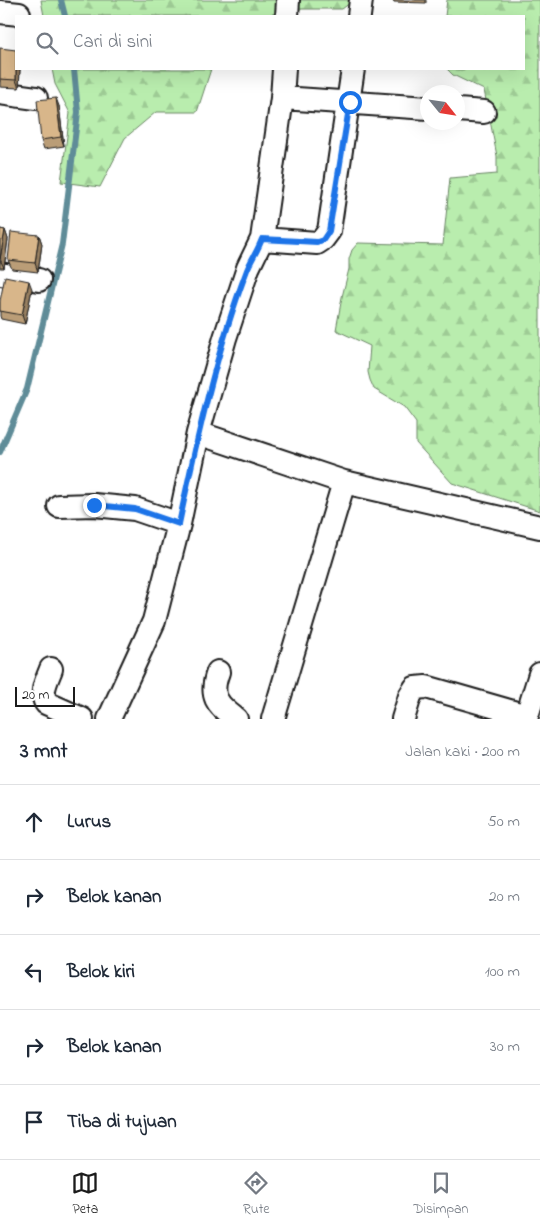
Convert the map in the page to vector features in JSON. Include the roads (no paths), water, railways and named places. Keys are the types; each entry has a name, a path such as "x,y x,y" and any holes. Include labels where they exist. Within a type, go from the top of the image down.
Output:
{"street":[{"path":"287,15 288,0"},
{"path":"359,15 361,0"},
{"path":"108,719 154,621 179,524 198,433 237,301 248,268 262,239 282,98 284,70"},
{"path":"262,239 317,242 323,240 329,231 350,102 353,70"},
{"path":"0,93 36,98"},
{"path":"282,98 420,107"},
{"path":"465,111 484,112"},
{"path":"0,274 39,280"},
{"path":"198,433 344,482 540,527"},
{"path":"273,719 344,482"},
{"path":"59,506 94,505 135,509 179,524"},
{"path":"51,669 44,688 43,698 46,703 82,719"},
{"path":"218,672 213,692 216,700 226,712 236,719"},
{"path":"403,719 410,696 415,688 426,687 527,718 540,674"}],"waterway":[{"path":"61,0 65,15"},
{"path":"0,452 27,389 62,244 78,112 74,70"}]}
